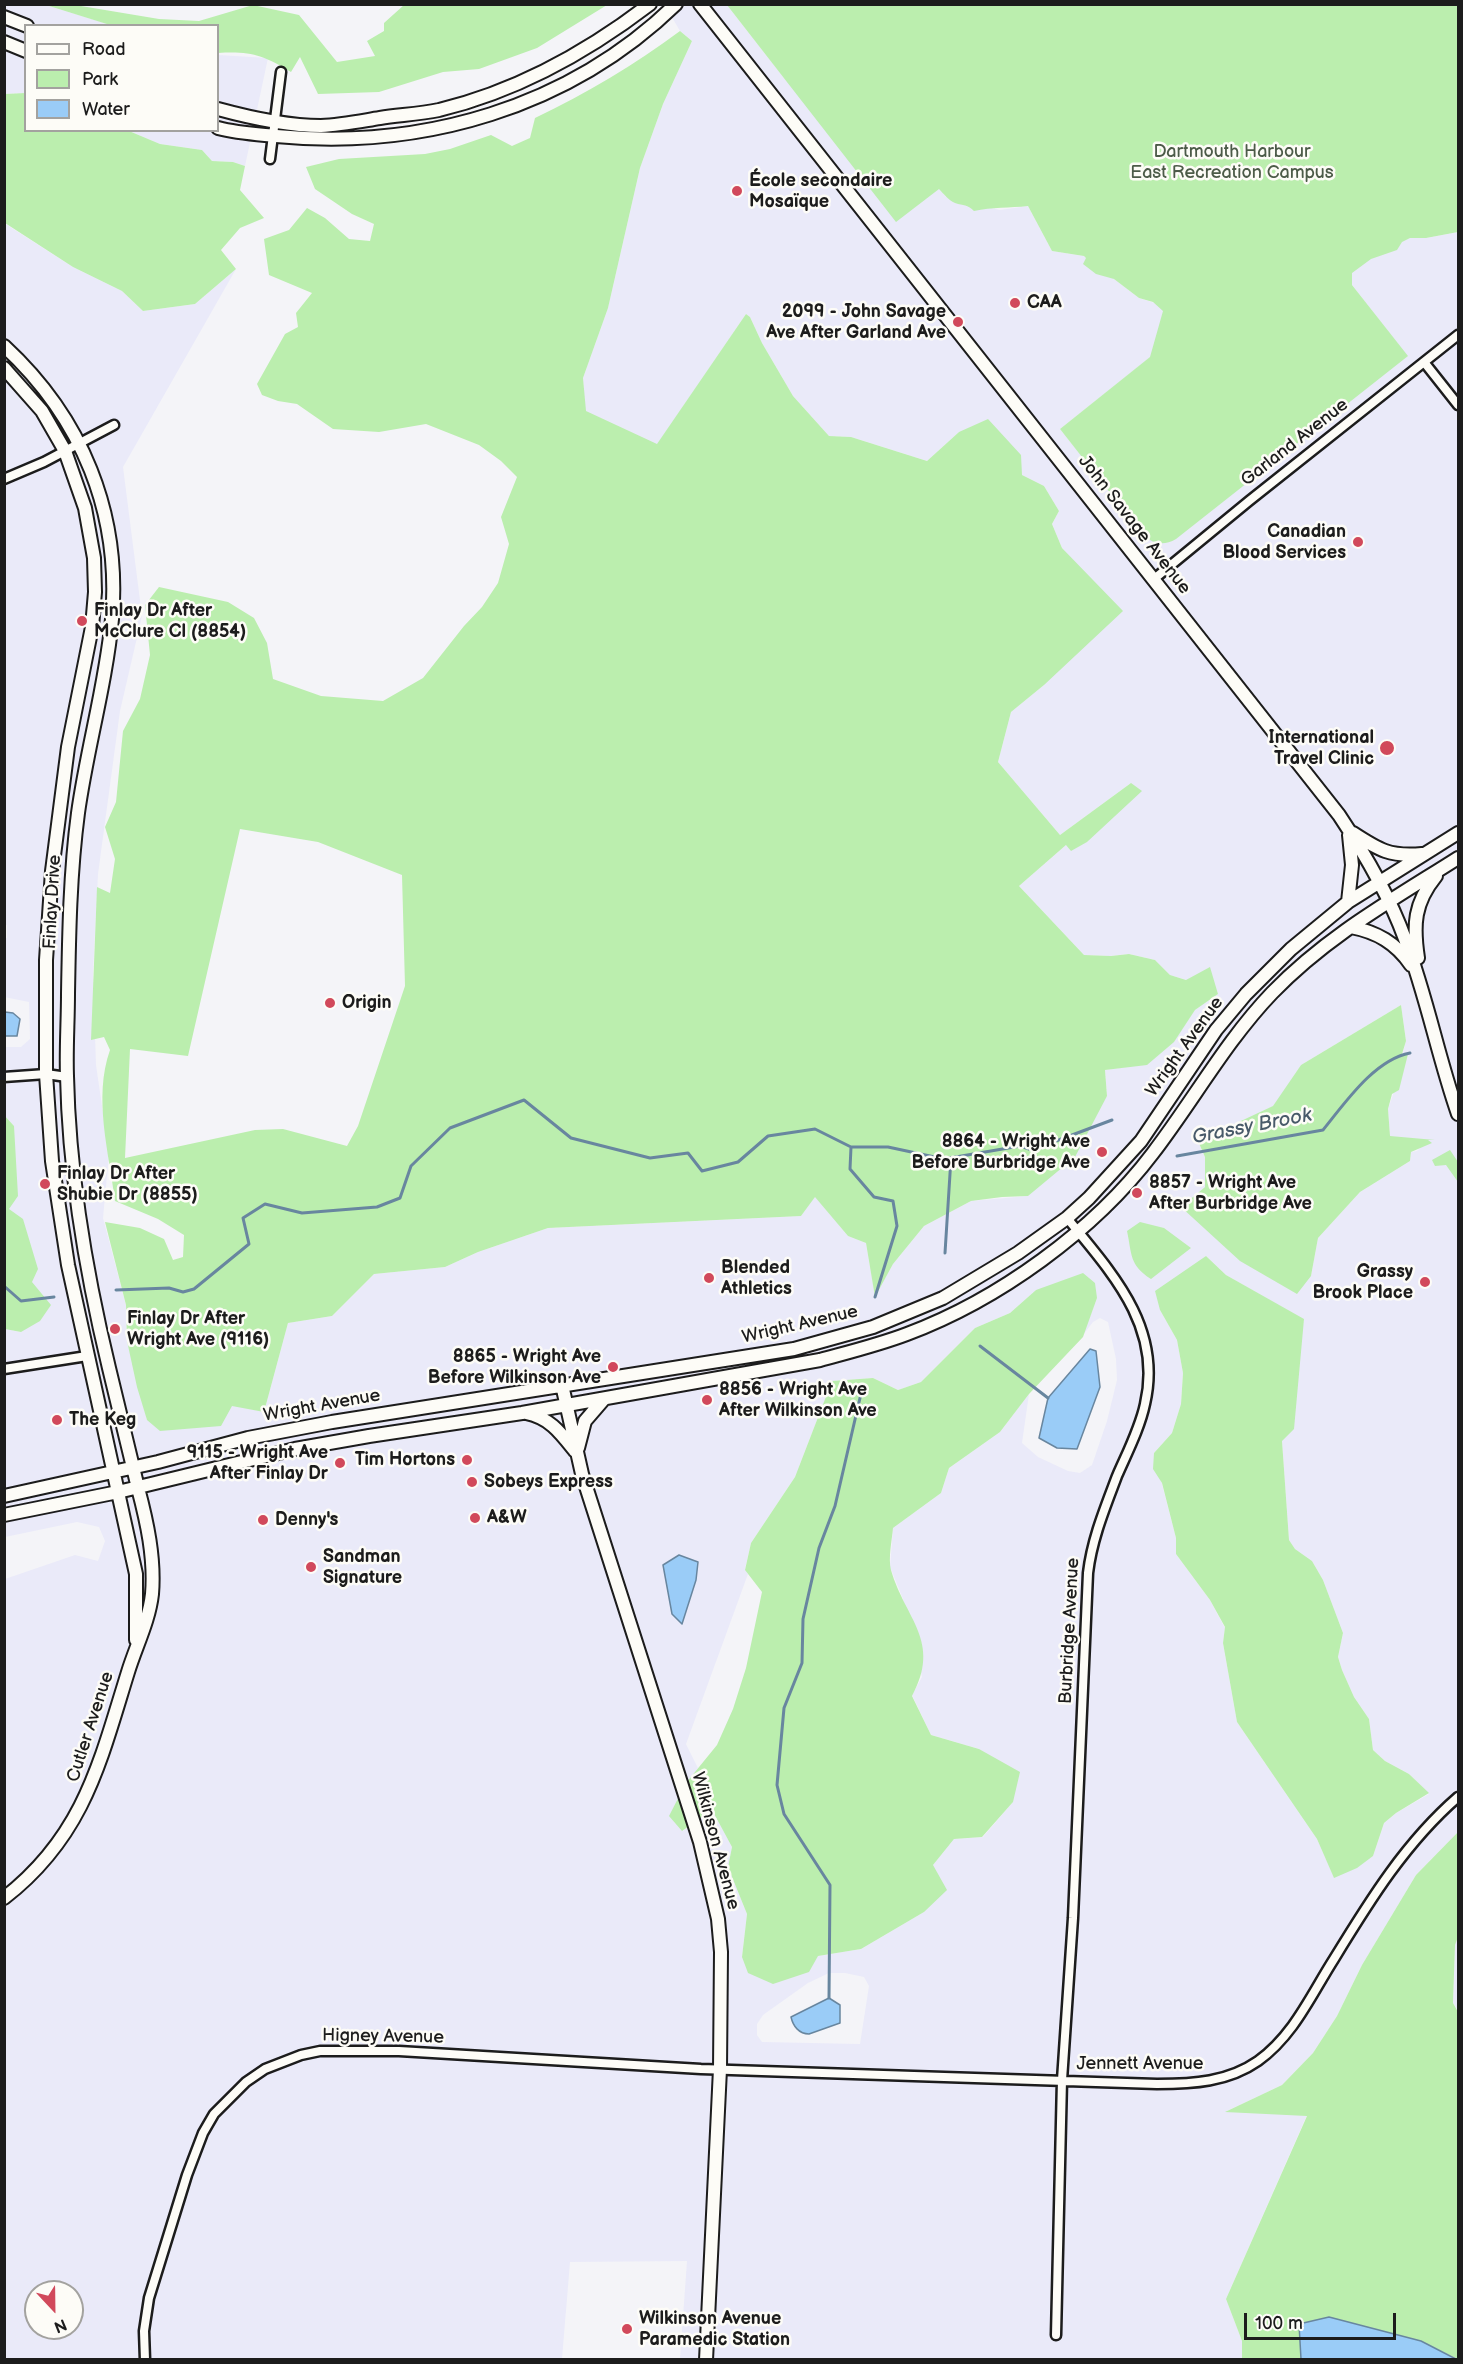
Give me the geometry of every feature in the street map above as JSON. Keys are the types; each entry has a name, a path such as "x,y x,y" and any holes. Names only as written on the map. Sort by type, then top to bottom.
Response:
{"main road":[{"path":"219,109 276,122 322,126 440,109 479,98 554,68 597,43 650,4"},
{"path":"219,128 247,135 323,139 393,136 487,116 549,92 601,63 640,36 676,4"},
{"name":"John Savage Avenue","path":"700,4 1320,789 1349,830 1380,883 1405,938 1458,1114"},
{"path":"4,17 24,25"},
{"path":"4,42 24,50"},
{"name":"Finlay Drive","path":"4,346 48,392 80,443 104,510 110,544 113,596 108,649 86,760 74,849 68,960 67,1077 77,1189 89,1277 138,1487"},
{"name":"Finlay Drive","path":"4,368 42,411 65,451 81,493 94,558 95,592 90,635 71,730 56,836 46,960 46,1074 50,1144 60,1212 87,1356 118,1492"},
{"path":"1349,830 1379,849 1402,856 1427,853"},
{"path":"1348,902 1352,865 1349,830"},
{"name":"Wright Avenue","path":"4,1496 134,1468 248,1438 794,1349 873,1327 952,1293 1018,1253 1067,1218 1106,1181 1141,1142 1216,1030 1246,994 1291,949 1348,902 1458,833"},
{"name":"Wright Avenue","path":"4,1515 118,1492 295,1449 522,1413 820,1360 908,1334 949,1316 992,1293 1079,1232 1151,1156 1223,1055 1270,996 1320,948 1458,858"},
{"path":"1422,989 1414,932 1415,916 1429,884 1442,868"},
{"path":"1351,927 1374,933 1391,943 1410,964 1422,989"},
{"name":"Wilkinson Avenue","path":"562,1385 578,1455 711,1882 721,1952 720,2069 706,2360"},
{"path":"578,1455 579,1440 585,1420 606,1398"},
{"path":"522,1413 554,1424 578,1455"},
{"name":"Cutler Avenue","path":"4,1898 34,1872 55,1847 83,1803 97,1773 136,1646 148,1616 152,1594 153,1566 138,1487"},
{"name":"Cutler Avenue","path":"118,1492 136,1574 136,1646"}],"street":[{"path":"270,159 281,72"},
{"name":"Garland Avenue","path":"1154,579 1458,335"},
{"path":"1424,362 1458,405"},
{"path":"4,479 114,425"},
{"path":"4,1077 46,1074 67,1077"},
{"name":"Burbridge Avenue","path":"1056,2336 1062,2080 1073,1918 1089,1562 1101,1518 1145,1406 1150,1382 1149,1358 1134,1310 1120,1285 1067,1218"},
{"path":"4,1369 87,1356"},
{"name":"Jennett Avenue","path":"720,2069 1193,2084 1235,2073 1258,2061 1289,2032 1398,1861 1427,1826 1458,1797"},
{"name":"Higney Avenue","path":"145,2360 144,2331 149,2298 187,2175 203,2133 214,2114 231,2095 265,2069 301,2055 320,2051 399,2051 720,2069"}],"shaded area":[{"path":"4,5 46,5 108,24 24,24 24,93 5,94"},
{"path":"669,5 727,5 784,78 939,188 946,197 1000,210 1028,206 1052,251 1084,256 1139,298 1174,309 1190,326 1060,429 1150,540 1407,356 1352,285 1351,266 1403,240 1458,232 1458,1832 1416,1875 1362,1965 1337,2016 1313,2053 1282,2085 1227,2111 1307,2115 1226,2299 1242,2341 1242,2359 680,2359 687,2261 570,2262 562,2359 5,2359 5,1579 75,1555 98,1561 105,1541 99,1527 77,1522 5,1537 5,1329 21,1332 32,1282 9,1209 14,1126 4,1115 5,1047 21,1047 30,1039 29,1002 4,997 4,939 7,938 7,925 4,925 4,223 73,267 122,291 143,311 195,304 236,269 123,467 142,616 120,711 98,874 93,973 96,1065 109,1154 103,1218 126,1305 127,1341 147,1420 232,1405 264,1412 288,1323 332,1316 374,1274 445,1267 478,1252 548,1228 801,1216 815,1196 848,1236 866,1243 875,1296 893,1264 924,1226 971,1201 1028,1196 1107,1096 1105,1070 1147,1064 1174,1041 1195,1010 1218,994 1214,983 1186,980 1170,975 1155,960 1129,954 1084,955 1019,886 1066,845 1087,842 1131,783 1060,835 998,762 1011,712 1044,685 1078,567 1062,548 1052,524 1059,511 1044,486 1022,475 959,432 927,461 851,437 829,436 793,396 762,343 750,317 746,314 657,445 585,411 583,378 608,308 640,168 663,104 692,41 680,31 666,7","holes":["1401,1005 1406,1041 1402,1055 1407,1054 1388,1109 1390,1137 1427,1140 1417,1151 1411,1152 1410,1161 1360,1192 1318,1238 1311,1276 1182,1207 1205,1187 1205,1157 1198,1141 1274,1106 1301,1065","1206,1256 1226,1275 1304,1320 1282,1441 1289,1540 1295,1549 1312,1561 1323,1580 1343,1633 1338,1657 1354,1697 1369,1719 1373,1750 1385,1761 1409,1774 1429,1794 1396,1813 1384,1823 1373,1856 1334,1877 1317,1839 1237,1722 1223,1643 1225,1628 1210,1600 1176,1554 1176,1538 1154,1453 1172,1433 1181,1404 1183,1373 1177,1340 1160,1310","1036,1290 1097,1298 1083,1335 1093,1322 1100,1318 1108,1322 1116,1359 1117,1380 1107,1421 1092,1465 1080,1473 1068,1471 1038,1457 1022,1443 1029,1394 1000,1432 949,1468 941,1493 893,1528 890,1567 903,1599 922,1677 912,1695 931,1735 979,1749 1013,1802 983,1837 954,1839 933,1865 924,1912 861,1949 817,1956 742,1957 747,1914 728,1867 732,1847 712,1810 683,1831 686,1783 698,1768 686,1744 748,1574 745,1569 751,1543 795,1477 832,1381 873,1378 898,1390 921,1382 975,1328 1010,1313","829,1973 845,1973 864,1977 869,1986 860,2044 762,2042 757,2035 757,2024 763,2015 808,1983"]},
{"path":"219,55 268,58 245,166 233,162 212,161 202,150 160,144 131,132 219,132"},
{"path":"1458,1937 1458,2011 1453,2003 1455,1945"}],"green space":[{"path":"46,5 75,5 159,19 199,21 253,5 299,15 337,62 375,56 367,41 384,31 384,23 404,5 607,5 537,48 479,69 443,72 379,92 318,94 300,57 291,72 256,55 219,53 219,24 107,24"},
{"name":"Dartmouth Harbour East Recreation Campus","path":"727,5 1458,5 1458,232 1426,238 1410,238 1402,242 1397,250 1371,259 1352,273 1352,285 1408,356 1176,539 1163,543 1152,541 1144,536 1060,429 1150,357 1163,311 1153,302 1139,298 1114,279 1096,274 1083,264 1086,258 1084,256 1052,251 1028,206 974,211 967,206 953,202 939,189 896,222"},
{"path":"680,31 692,41 663,104 640,168 608,308 583,378 586,411 657,444 746,314 750,317 762,343 793,396 829,436 851,437 927,461 959,432 988,419 1021,455 1022,475 1044,486 1059,511 1052,524 1062,548 1123,611 1044,685 1011,712 998,762 1060,835 1131,783 1142,791 1087,842 1071,851 1066,845 1019,886 1084,955 1129,954 1155,960 1170,975 1186,980 1210,967 1218,994 1195,1010 1174,1042 1147,1065 1105,1070 1107,1096 1075,1157 1028,1196 971,1201 924,1226 893,1264 875,1297 866,1243 848,1236 815,1197 801,1216 548,1228 478,1252 445,1267 374,1274 332,1316 288,1323 264,1412 232,1406 221,1426 160,1431 147,1420 137,1387 127,1341 126,1305 105,1222 140,1228 164,1239 173,1260 183,1257 184,1235 158,1219 115,1201 103,1106 105,1068 110,1050 104,1037 91,1040 97,887 110,893 115,859 105,827 116,802 123,731 140,699 150,655 145,605 159,587 228,602 254,618 267,643 273,679 321,696 383,701 423,678 482,607 498,583 509,544 501,517 517,477 501,461 479,445 426,424 379,432 333,429 297,404 278,401 262,395 257,384 285,334 298,327 296,313 312,293 269,275 264,239 289,230 307,208 325,218 349,239 370,241 374,224 352,214 315,189 306,167 339,159 425,154 450,149 491,135 512,146 530,138 535,118 610,78","holes":["240,829 318,842 402,875 405,986 358,1126 347,1146 283,1129 255,1130 125,1158 130,1049 188,1056"]},
{"path":"24,93 24,132 131,132 160,144 202,150 212,161 233,162 245,166 240,190 264,218 240,228 221,250 236,269 195,304 143,311 122,291 73,267 5,223 5,94"},
{"path":"1401,1005 1406,1041 1402,1054 1408,1054 1399,1090 1392,1094 1388,1109 1390,1136 1435,1140 1428,1140 1432,1143 1411,1152 1410,1161 1360,1192 1318,1238 1311,1276 1297,1294 1240,1261 1181,1207 1205,1187 1205,1157 1198,1141 1273,1106 1301,1065"},
{"path":"4,1115 14,1126 18,1196 9,1209 23,1219 38,1269 32,1282 51,1305 40,1321 21,1332 5,1329"},
{"path":"1450,1150 1458,1162 1458,1182 1446,1165 1435,1166 1432,1160"},
{"path":"1140,1222 1164,1228 1191,1248 1151,1279 1135,1264 1131,1253 1127,1231"},
{"path":"1206,1256 1226,1275 1304,1319 1294,1429 1282,1441 1289,1540 1295,1549 1312,1561 1323,1580 1343,1633 1338,1657 1354,1697 1369,1719 1373,1750 1385,1761 1409,1774 1429,1793 1384,1823 1373,1856 1357,1868 1334,1878 1317,1839 1237,1722 1223,1643 1225,1627 1210,1600 1176,1554 1176,1538 1162,1483 1153,1469 1154,1453 1172,1433 1181,1404 1183,1373 1177,1340 1160,1310 1155,1291"},
{"path":"1083,1273 1095,1283 1097,1298 1083,1337 1029,1394 1000,1432 949,1468 941,1493 893,1528 891,1570 922,1645 923,1660 920,1677 912,1696 931,1735 979,1749 1020,1772 1013,1802 982,1837 954,1839 933,1865 947,1890 924,1912 861,1949 818,1956 809,1972 773,1984 748,1973 742,1957 747,1914 728,1867 732,1847 712,1810 682,1831 669,1816 686,1783 717,1745 733,1709 746,1668 762,1592 745,1570 751,1543 795,1477 832,1381 873,1378 898,1390 921,1382 975,1328 1010,1313 1036,1290"},
{"path":"1458,1832 1458,1937 1455,1945 1453,2003 1458,2012 1458,2359 1421,2341 1305,2323 1299,2324 1301,2359 1242,2359 1242,2341 1226,2299 1307,2116 1225,2112 1282,2085 1313,2053 1337,2016 1362,1965 1416,1875"}],"water":[{"path":"5,1012 13,1013 20,1019 17,1036 5,1036"},
{"path":"1090,1349 1096,1351 1100,1387 1077,1449 1057,1448 1039,1438 1048,1398"},
{"path":"679,1555 698,1562 696,1580 682,1624 672,1614 663,1565"},
{"path":"829,1998 840,2005 840,2023 809,2034 797,2029 791,2017"},
{"path":"1329,2317 1421,2341 1456,2359 1301,2359 1299,2324"}],"waterway":[{"name":"Grassy Brook","path":"1177,1156 1323,1130 1372,1073 1397,1057 1410,1053"},
{"name":"Grassy Brook","path":"116,1290 169,1288 183,1292 194,1289 249,1244 243,1218 265,1204 302,1213 377,1207 400,1198 411,1166 450,1128 524,1100 571,1138 650,1158 688,1153 702,1171 738,1162 768,1136 815,1129 851,1147 888,1147 944,1159 1020,1146 1032,1150 1112,1120"},
{"path":"851,1147 850,1169 874,1197 893,1201 897,1226 875,1297"},
{"path":"945,1253 951,1158"},
{"name":"Grassy Brook","path":"4,1286 21,1301 54,1297"},
{"path":"980,1346 1048,1398"},
{"path":"829,1998 830,1885 784,1814 777,1785 784,1708 802,1663 803,1619 819,1548 835,1506 863,1385"}],"place":[{"name":"École secondaire Mosaïque","path":"737,191"},
{"name":"CAA","path":"1015,303"},
{"name":"2099 - John Savage Ave After Garland Ave","path":"958,322"},
{"name":"Canadian Blood Services","path":"1358,542"},
{"name":"Finlay Dr After McClure Cl (8854)","path":"82,621"},
{"name":"International Travel Clinic","path":"1387,748"},
{"name":"Origin","path":"330,1003"},
{"name":"8864 - Wright Ave Before Burbridge Ave","path":"1102,1152"},
{"name":"Finlay Dr After Shubie Dr (8855)","path":"45,1184"},
{"name":"8857 - Wright Ave After Burbridge Ave","path":"1137,1193"},
{"name":"Blended Athletics","path":"709,1278"},
{"name":"Grassy Brook Place","path":"1425,1282"},
{"name":"Finlay Dr After Wright Ave (9116)","path":"115,1329"},
{"name":"8865 - Wright Ave Before Wilkinson Ave","path":"613,1367"},
{"name":"8856 - Wright Ave After Wilkinson Ave","path":"707,1400"},
{"name":"The Keg","path":"57,1420"},
{"name":"Tim Hortons","path":"467,1460"},
{"name":"9115 - Wright Ave After Finlay Dr","path":"340,1463"},
{"name":"Sobeys Express","path":"472,1482"},
{"name":"A&W","path":"475,1518"},
{"name":"Denny's","path":"263,1520"},
{"name":"Sandman Signature","path":"311,1567"},
{"name":"Wilkinson Avenue Paramedic Station","path":"627,2329"}]}
